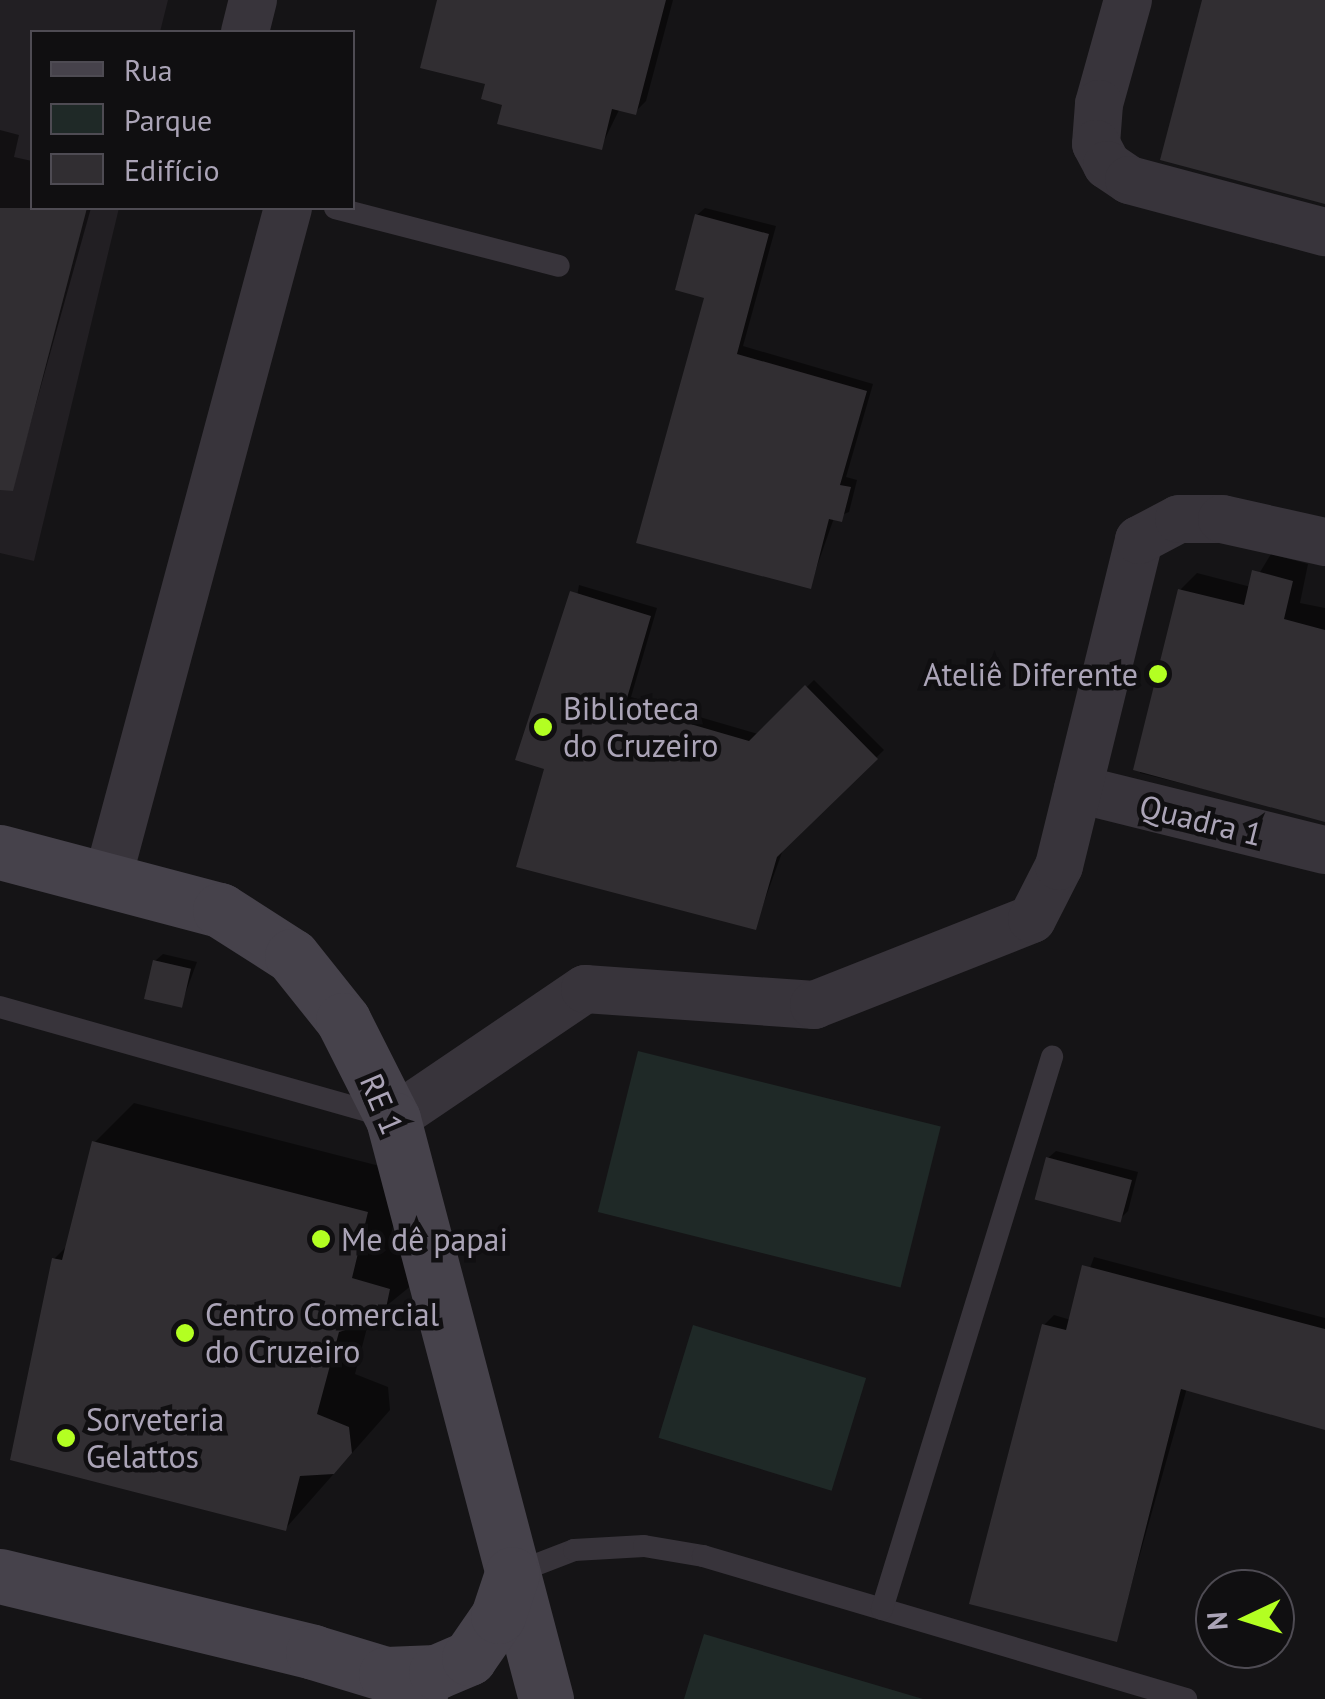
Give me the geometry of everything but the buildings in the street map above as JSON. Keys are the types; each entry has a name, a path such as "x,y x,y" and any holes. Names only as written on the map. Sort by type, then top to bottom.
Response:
{"street":[{"path":"245,30 252,0"},
{"path":"1128,0 1098,104 1096,144 1107,165 1128,180 1325,232"},
{"path":"106,881 287,210"},
{"path":"393,1119 584,989 814,1005 853,997 1032,919 1048,902 1138,540 1179,519 1222,519 1325,542"},
{"name":"Quadra 1","path":"1078,789 1325,850"},
{"name":"RE 1","path":"0,852 220,910 292,956 343,1020 393,1119 546,1699"},
{"path":"0,1576 403,1687 469,1658 498,1616 512,1574"}],"lane":[{"path":"344,210 559,266"},
{"path":"0,1007 393,1119"},
{"path":"882,1609 1052,1057"},
{"path":"512,1574 574,1550 644,1546 882,1609 1186,1699"}],"shaded area":[{"path":"0,0 168,0 160,30 30,30 30,210 119,210 34,561 0,553"}],"green space":[{"path":"638,1051 941,1126 901,1288 598,1212"},
{"path":"693,1325 866,1378 832,1491 659,1438"},
{"path":"704,1634 923,1699 684,1699"}],"place":[{"name":"Ateliê Diferente","path":"1158,674"},
{"name":"Biblioteca do Cruzeiro","path":"543,727"},
{"name":"Me dê papai","path":"321,1239"},
{"name":"Centro Comercial do Cruzeiro","path":"185,1333"},
{"name":"Sorveteria Gelattos","path":"66,1438"}]}
